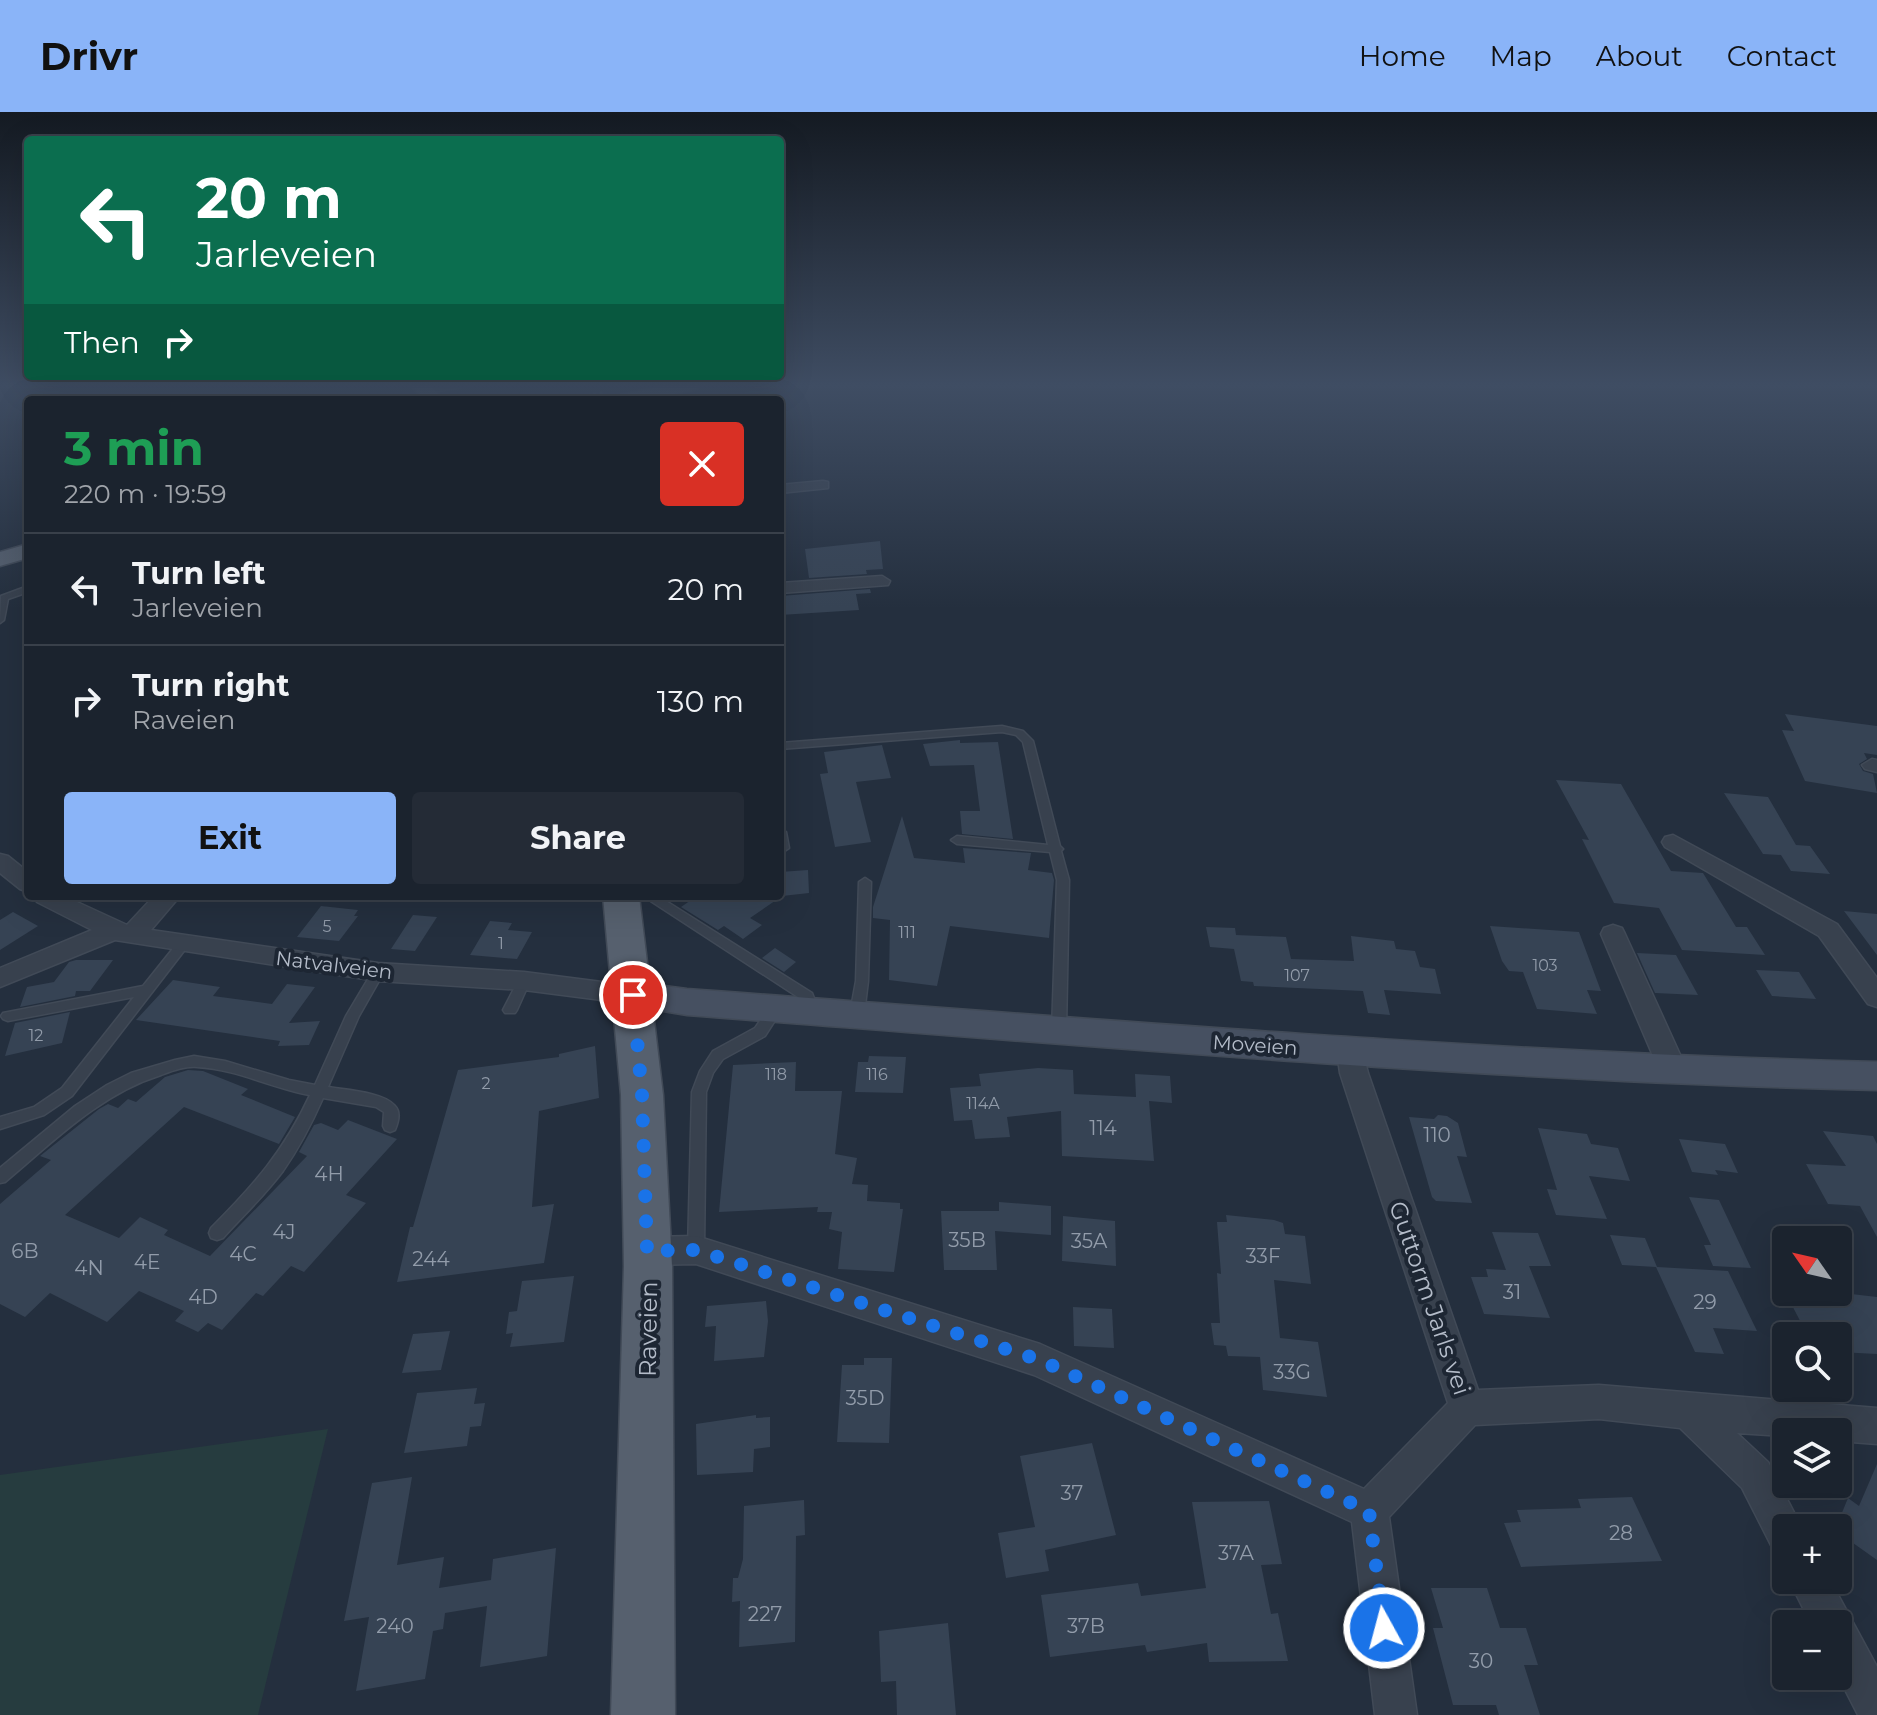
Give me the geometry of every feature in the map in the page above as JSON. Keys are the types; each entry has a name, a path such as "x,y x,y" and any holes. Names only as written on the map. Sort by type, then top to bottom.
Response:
{"main road":[{"path":"0,561 24,555"},
{"name":"Raveien","path":"621,900 642,1095 647,1251 643,1715"}],"street":[{"path":"784,489 823,485"},
{"path":"784,588 882,581"},
{"path":"1673,842 1828,930 1877,997"},
{"path":"0,861 24,881"},
{"name":"Natvalveien","path":"53,900 123,933 183,944 378,972 524,981 633,995"},
{"path":"0,978 123,933 163,900"},
{"path":"1613,934 1673,1070"},
{"name":"Moveien","path":"633,995 1351,1052 1673,1070 1877,1076"},
{"name":"Guttorm Jarls vei","path":"1351,1052 1354,1073 1467,1408 1599,1402 1877,1426"},
{"path":"647,1251 696,1250 1040,1360 1369,1511"},
{"path":"1369,1511 1467,1408"},
{"path":"1688,1411 1755,1475 1775,1514"},
{"path":"1369,1511 1396,1715"},
{"path":"1852,1662 1877,1709"}],"lane":[{"path":"0,620 4,598 24,590"},
{"path":"784,746 1002,729 1019,733 1028,741 1063,880 1059,1031"},
{"path":"957,840 1057,849"},
{"path":"857,1014 862,981 865,882"},
{"path":"655,900 807,996 812,1011"},
{"path":"0,1123 39,1111 67,1092 183,944"},
{"path":"217,1233 270,1178 288,1152 351,1014 378,972"},
{"path":"510,1010 524,981"},
{"path":"8,1016 145,990"},
{"path":"696,1250 699,1092 707,1071 718,1055 760,1032 776,1008"},
{"path":"0,1177 80,1110 112,1089 136,1077 194,1061 225,1066 289,1086 380,1102 391,1110 390,1126"}],"green space":[{"path":"328,1429 258,1715 0,1715 0,1475"}],"building":[{"path":"880,541 883,569 866,570 867,574 809,578 805,549"},
{"path":"870,589 871,593 856,594 859,610 784,615 784,596"},
{"path":"1785,714 1877,726 1877,755 1864,753 1867,759 1859,764 1863,771 1873,774 1877,793 1805,781 1782,730 1794,731"},
{"path":"960,740 960,743 998,742 1013,839 962,834 960,811 980,811 974,765 930,766 923,744"},
{"path":"882,745 891,778 856,782 871,842 835,847 820,774 828,773 824,752"},
{"path":"1556,780 1621,784 1671,871 1703,873 1736,927 1747,927 1765,955 1682,950 1659,908 1614,903 1582,839 1589,840"},
{"path":"1724,793 1768,797 1796,845 1810,846 1830,874 1791,871 1781,855 1763,854"},
{"path":"902,816 914,858 965,863 963,848 1031,853 1028,870 1052,873 1054,880 1049,938 950,926 937,986 889,980 890,920 873,918 873,907"},
{"path":"808,870 809,893 784,896 784,872"},
{"path":"691,900 776,900 750,918 762,925 743,939 724,926 718,930 681,907"},
{"path":"321,906 358,910 354,916 358,916 339,941 297,937"},
{"path":"1844,911 1877,914 1877,955"},
{"path":"13,912 38,926 0,950 0,920"},
{"path":"413,915 437,917 415,951 391,949"},
{"path":"490,921 512,923 508,930 532,932 517,959 470,955"},
{"path":"1490,926 1579,932 1601,991 1587,990 1597,1014 1537,1009 1523,972 1509,971 1502,961"},
{"path":"1206,927 1235,928 1236,935 1286,937 1291,959 1354,961 1351,936 1394,941 1396,949 1415,951 1420,967 1435,969 1441,994 1384,990 1390,1015 1368,1013 1363,991 1254,986 1253,982 1241,981 1234,949 1210,947"},
{"path":"775,948 796,962 784,972 762,958"},
{"path":"1637,953 1676,955 1698,995 1655,993"},
{"path":"113,960 90,991 76,991 75,996 20,1007 27,987 54,982 69,962"},
{"path":"1756,970 1799,972 1816,999 1772,996"},
{"path":"173,980 220,987 213,996 272,1004 287,984 315,987 289,1023 320,1021 309,1045 278,1046 280,1041 136,1020"},
{"path":"70,1012 62,1043 5,1056 15,1023"},
{"path":"595,1046 599,1098 539,1111 532,1207 554,1204 544,1263 397,1282 410,1227 413,1227 458,1070 559,1057 559,1054"},
{"path":"869,1056 906,1057 903,1093 855,1092 858,1062 868,1062"},
{"path":"796,1062 795,1091 842,1091 835,1154 857,1158 852,1184 868,1185 867,1201 900,1203 900,1209 903,1209 894,1272 838,1269 842,1232 829,1229 832,1212 817,1212 818,1207 719,1212 733,1065"},
{"path":"1038,1068 1073,1070 1074,1094 1136,1097 1135,1074 1170,1076 1172,1103 1149,1101 1154,1161 1062,1156 1061,1111 1007,1117 1010,1137 975,1139 972,1120 954,1121 950,1088 981,1086 979,1074"},
{"path":"188,1070 203,1071 248,1089 241,1095 295,1117 279,1144 184,1107 65,1215 119,1238 140,1217 168,1230 164,1235 210,1256 307,1156 299,1152 314,1125 321,1123 338,1130 348,1120 397,1139 346,1195 366,1203 304,1272 291,1266 263,1296 256,1293 222,1330 208,1323 198,1332 175,1321 184,1311 139,1291 107,1322 50,1293 25,1317 0,1304 0,1204 51,1160 40,1156 99,1109 108,1104 118,1108 128,1099 136,1102 165,1077"},
{"path":"1438,1115 1447,1116 1458,1123 1467,1157 1457,1156 1472,1203 1436,1201 1432,1197 1409,1117 1434,1119"},
{"path":"1538,1128 1587,1134 1591,1144 1618,1148 1630,1181 1589,1176 1607,1219 1556,1215 1547,1189 1557,1190"},
{"path":"1823,1131 1873,1136 1877,1144 1877,1237 1860,1206 1828,1204 1806,1164 1846,1166"},
{"path":"1679,1139 1725,1144 1738,1173 1715,1170 1718,1175 1692,1172"},
{"path":"1689,1197 1719,1200 1751,1268 1713,1266 1704,1245 1711,1245"},
{"path":"999,1202 1051,1206 1051,1235 995,1231 997,1270 944,1270 941,1211 999,1211"},
{"path":"1226,1215 1274,1220 1283,1223 1285,1234 1305,1236 1311,1284 1274,1280 1280,1338 1318,1342 1327,1397 1263,1390 1260,1357 1228,1356 1226,1346 1214,1345 1211,1323 1220,1323 1217,1273 1221,1274 1217,1222 1227,1222"},
{"path":"1063,1216 1115,1221 1116,1266 1062,1261"},
{"path":"1492,1232 1538,1233 1551,1266 1529,1266 1550,1318 1484,1314 1471,1277 1488,1277 1486,1269 1506,1270"},
{"path":"1610,1235 1645,1238 1657,1267 1728,1271 1757,1331 1713,1328 1724,1354 1695,1352 1656,1267 1622,1265"},
{"path":"574,1276 564,1342 510,1347 513,1333 506,1334 509,1312 517,1311 522,1281"},
{"path":"1852,1294 1877,1297 1877,1354 1852,1353 1852,1322 1801,1322 1792,1306 1852,1306"},
{"path":"766,1301 768,1321 764,1357 714,1361 716,1326 705,1327 707,1306"},
{"path":"1073,1307 1112,1309 1114,1348 1074,1346"},
{"path":"450,1331 441,1370 402,1373 413,1334"},
{"path":"864,1358 892,1358 889,1443 837,1442 842,1365 864,1365"},
{"path":"477,1388 474,1404 485,1403 481,1426 470,1427 467,1446 404,1453 417,1393"},
{"path":"756,1415 756,1418 770,1417 770,1447 754,1449 753,1472 697,1475 696,1424"},
{"path":"1092,1443 1116,1535 1045,1550 1049,1571 1006,1578 998,1533 1035,1527 1020,1456"},
{"path":"1877,1464 1877,1560 1852,1542 1852,1514 1841,1514 1848,1498 1859,1506"},
{"path":"412,1477 397,1565 444,1557 439,1588 491,1580 493,1559 556,1548 547,1656 480,1667 487,1606 445,1613 443,1629 433,1631 425,1679 356,1691 369,1617 344,1621 372,1483"},
{"path":"1632,1497 1662,1561 1521,1567 1504,1523 1521,1522 1517,1510 1581,1508 1578,1499"},
{"path":"804,1500 805,1535 796,1536 795,1642 739,1647 740,1601 732,1602 733,1578 738,1578 743,1559 744,1506"},
{"path":"1269,1501 1282,1564 1261,1565 1271,1614 1278,1613 1288,1661 1209,1662 1207,1643 1147,1652 1145,1645 1050,1657 1041,1595 1138,1583 1141,1596 1206,1588 1192,1502"},
{"path":"1431,1588 1487,1588 1500,1628 1526,1628 1538,1665 1524,1665 1540,1715 1499,1715 1496,1705 1453,1705 1433,1628 1443,1628"},
{"path":"948,1623 956,1715 897,1715 896,1681 881,1682 879,1631"}],"route":[{"path":"633,995 642,1095 647,1251 696,1250 1040,1360 1369,1511 1384,1628"}]}
